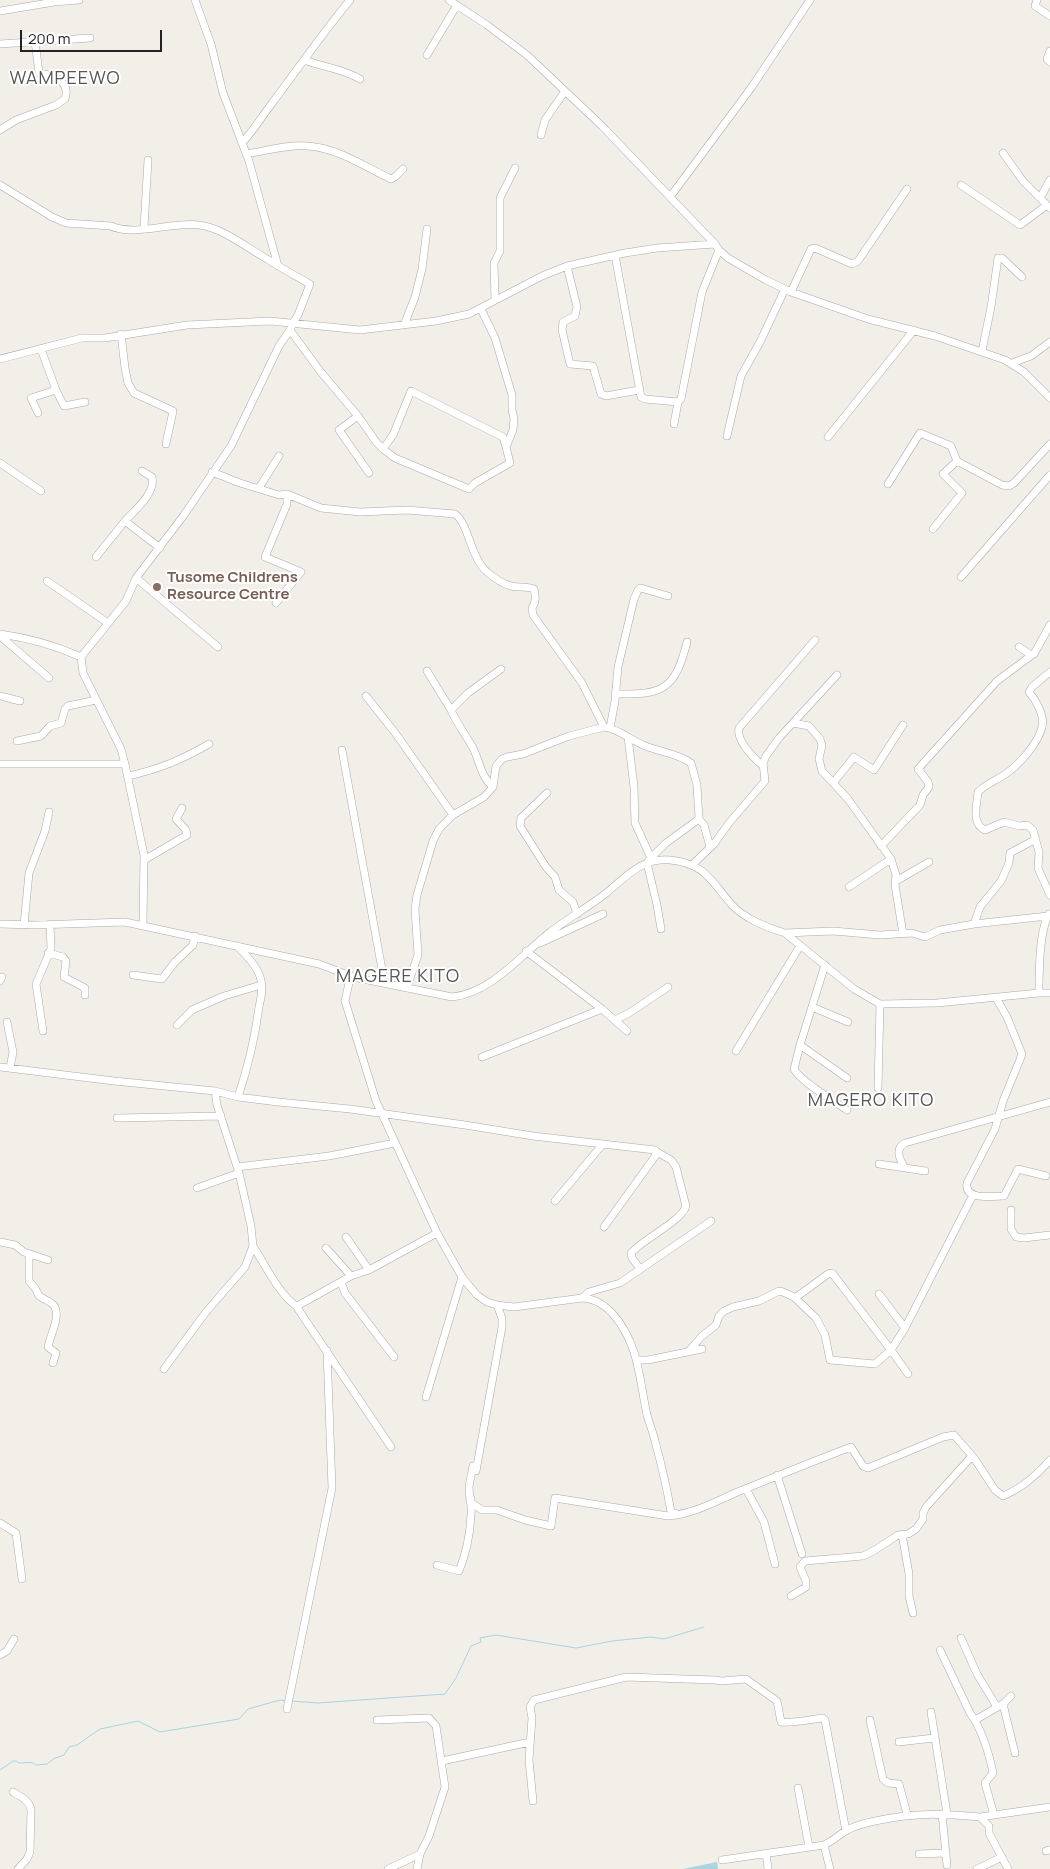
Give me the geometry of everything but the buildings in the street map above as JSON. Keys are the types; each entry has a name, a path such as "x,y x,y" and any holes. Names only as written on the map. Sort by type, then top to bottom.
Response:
{"street":[{"path":"0,11 54,1 79,0"},
{"path":"195,0 211,44 224,93 246,154 278,266"},
{"path":"242,143 257,126 350,0"},
{"path":"450,0 527,55 602,126 717,247 735,262 788,291 868,319 914,330 982,351 1012,363 1036,383 1050,398"},
{"path":"670,196 751,88 810,0"},
{"path":"1037,0 1035,6 1050,16"},
{"path":"427,55 457,5"},
{"path":"0,44 90,38"},
{"path":"0,130 13,121 56,105 66,99 67,95 63,83 52,75 39,73 35,41"},
{"path":"1048,65 1050,51"},
{"path":"304,60 341,70 360,79"},
{"path":"541,135 545,120 565,92"},
{"path":"246,154 307,146 333,152 391,179 403,169"},
{"path":"961,185 1018,224 1022,224 1049,207 1023,181 1003,153"},
{"path":"144,228 148,160"},
{"path":"495,300 494,263 500,251 500,198 515,168"},
{"path":"1040,198 1050,180"},
{"path":"0,185 52,217 66,223 111,226 124,229 193,224 205,226 233,238 310,284 298,315 279,346 231,446 160,548 136,578 126,601 81,657 83,673 121,749 126,764 144,860 144,925"},
{"path":"727,436 741,376 811,249 815,248 852,264 858,261 907,189"},
{"path":"404,325 415,297 422,269 426,229"},
{"path":"0,359 82,338 105,338 121,334 148,333 187,325 270,322 360,330 452,318 481,309 548,273 568,266 657,248 717,247"},
{"path":"674,424 678,402 681,399 702,292 717,247"},
{"path":"615,255 641,397 678,402"},
{"path":"982,351 998,258 1005,260 1022,277"},
{"path":"568,266 578,307 576,316 563,322 562,330 570,364 593,366 601,394 606,396 639,390"},
{"path":"481,309 495,338 512,395 513,424 506,447"},
{"path":"290,330 377,443 383,449 396,458 469,489 510,463 503,437 411,392 393,435 383,449"},
{"path":"828,437 914,330"},
{"path":"121,334 124,368 128,383 134,393 173,410 166,444"},
{"path":"1012,363 1031,356 1050,342"},
{"path":"41,349 64,406 85,402"},
{"path":"38,413 31,398 56,390"},
{"path":"358,416 339,430 369,473"},
{"path":"888,484 920,433 951,446 957,461 1002,485 1009,486 1050,444"},
{"path":"259,488 279,456"},
{"path":"933,529 962,493 943,474 957,461"},
{"path":"0,464 41,491"},
{"path":"96,557 153,485 152,477 142,471"},
{"path":"212,472 279,495 287,494 321,508 360,512 432,511 455,514 458,516 477,560 487,572 506,584 526,586 534,589 536,595 532,608 533,615 582,683 607,728"},
{"path":"961,577 1050,475"},
{"path":"276,603 301,572 265,557 287,504 287,494"},
{"path":"125,521 160,548"},
{"path":"136,578 218,647"},
{"path":"47,581 108,623"},
{"path":"607,728 615,694 618,667 634,599 638,590 640,588 668,596"},
{"path":"882,846 920,805 923,795 929,787 928,782 918,769 997,681 1037,650 1050,625"},
{"path":"0,635 33,639 53,644 81,657"},
{"path":"0,635 49,678"},
{"path":"763,766 742,741 738,734 738,728 815,640"},
{"path":"615,694 656,692 665,687 682,665 688,642"},
{"path":"1019,646 1032,655"},
{"path":"451,710 468,693 501,669"},
{"path":"427,671 474,750 486,782 493,787"},
{"path":"1050,672 1032,687 1030,692 1041,714 1042,727 1020,762 1004,775 988,783 978,794 976,821 982,830 989,830 1004,822 1019,826 1027,825 1033,830 1039,852 1038,868 1050,895"},
{"path":"692,865 714,844 729,823 765,781 763,766 766,756 837,675"},
{"path":"0,696 20,701"},
{"path":"366,696 396,734 453,815"},
{"path":"17,741 41,736 50,726 61,723 68,706 96,700"},
{"path":"801,714 821,742 819,754 822,771 848,799 891,859 894,866 895,889 903,934"},
{"path":"793,723 809,726"},
{"path":"833,783 854,757 874,770 903,725"},
{"path":"407,987 418,955 415,909 420,882 439,829 453,815 484,797 493,787 496,766 507,756 523,754 582,732 607,728 643,745 687,760 692,763 697,785 699,819 704,825 710,847"},
{"path":"628,737 634,787 635,823 649,860 661,929"},
{"path":"128,776 149,772 176,762 209,744"},
{"path":"342,750 369,896 382,982"},
{"path":"0,764 126,764"},
{"path":"547,793 521,818 520,826 546,867 555,877 559,890 573,902 577,914"},
{"path":"144,860 187,835 186,830 176,819 182,808"},
{"path":"24,925 29,873 45,831 49,812"},
{"path":"0,924 24,925 116,921 144,925 318,964 353,977 452,997 468,994 496,978 526,951 606,893 633,869 649,860 666,843 699,819"},
{"path":"974,924 980,907 1001,881 1009,862 1010,853 1036,839"},
{"path":"850,886 891,859"},
{"path":"649,860 671,860 692,865 708,874 732,905 739,911 785,933 854,989 880,1004 937,1003 1050,993"},
{"path":"896,881 929,862"},
{"path":"534,945 545,942 603,914"},
{"path":"785,933 834,931 866,935 912,933 925,937 940,930 1049,914"},
{"path":"1039,993 1039,970 1044,924 1049,914"},
{"path":"43,1031 36,984 51,946 50,924"},
{"path":"133,974 162,979 175,962 193,945 195,936"},
{"path":"237,946 253,964 259,974 261,985 255,1039 248,1068 238,1096"},
{"path":"736,1051 800,946"},
{"path":"526,951 602,1009 628,1032"},
{"path":"48,953 63,956 66,961 64,977 86,988 85,994"},
{"path":"825,965 794,1064 797,1073 847,1110"},
{"path":"353,977 349,983 344,1001 376,1100 437,1233 462,1276 477,1295 487,1302 514,1307 582,1298 598,1301 622,1324 632,1345 636,1360 647,1414 656,1442 670,1514"},
{"path":"177,1025 192,1010 224,996 261,985"},
{"path":"614,1020 629,1013 668,987"},
{"path":"996,998 1008,1017 1022,1054 1003,1100 1000,1116 989,1143 968,1183 968,1191 986,1197 1006,1195 1018,1169 1046,1176"},
{"path":"878,1088 880,1004"},
{"path":"812,1007 848,1022"},
{"path":"482,1057 602,1009"},
{"path":"7,1022 13,1052 10,1068"},
{"path":"800,1045 847,1078"},
{"path":"0,1067 215,1091 238,1096 602,1145 655,1150 671,1160 676,1167 686,1208 677,1218 631,1253 632,1258 640,1269"},
{"path":"164,1369 206,1312 245,1267 252,1246 251,1226 238,1170 215,1091"},
{"path":"904,1167 898,1151 901,1145 905,1143 1050,1102"},
{"path":"117,1118 221,1116"},
{"path":"197,1188 238,1170 329,1156 395,1143"},
{"path":"555,1202 602,1145"},
{"path":"604,1227 628,1196 657,1152"},
{"path":"879,1164 925,1171"},
{"path":"689,1351 700,1337 716,1326 719,1316 724,1311 732,1307 759,1301 779,1292 789,1294 813,1314 825,1336 830,1360 873,1364 879,1362 891,1350 905,1328 973,1194"},
{"path":"1011,1210 1011,1229 1016,1237 1050,1235"},
{"path":"582,1298 590,1292 620,1283 711,1221"},
{"path":"298,1306 351,1276 369,1270 437,1233"},
{"path":"346,1237 369,1270"},
{"path":"0,1242 15,1245 24,1252 48,1260"},
{"path":"252,1246 280,1288 293,1304 298,1306"},
{"path":"326,1248 351,1276"},
{"path":"29,1254 29,1281 40,1298 56,1308 56,1320 48,1347 56,1352 53,1364"},
{"path":"795,1298 832,1272 908,1374"},
{"path":"426,1397 462,1276"},
{"path":"341,1282 345,1293 394,1357"},
{"path":"879,1294 905,1328"},
{"path":"470,1502 502,1327 502,1318 497,1305"},
{"path":"298,1306 299,1311 391,1446"},
{"path":"636,1360 648,1360 702,1348"},
{"path":"287,1708 332,1488 327,1351"},
{"path":"470,1502 482,1510 497,1510 525,1520 551,1526 555,1498 681,1515 851,1447 864,1466 868,1468 944,1437 954,1435 972,1456 994,1490 1003,1496 1015,1491 1050,1460"},
{"path":"791,1596 806,1587 806,1581 800,1567 805,1561 863,1556 898,1535 908,1534 916,1529 923,1519 926,1507 972,1456"},
{"path":"437,1564 459,1571 467,1549 470,1532 472,1513 469,1486 473,1466"},
{"path":"777,1475 802,1554"},
{"path":"746,1489 764,1522 775,1564"},
{"path":"0,1523 17,1534 22,1579"},
{"path":"902,1534 909,1596 913,1613"},
{"path":"962,1638 977,1674 1000,1705 1016,1753"},
{"path":"0,1655 7,1651 14,1639"},
{"path":"940,1650 985,1744 993,1771 985,1783 994,1815"},
{"path":"533,1801 529,1760 532,1718 530,1707 534,1700 626,1677 722,1681 746,1679 777,1702 782,1722 786,1724 823,1718 825,1720 846,1831"},
{"path":"975,1720 1011,1696"},
{"path":"931,1712 944,1814 947,1865"},
{"path":"378,1720 429,1718 436,1726 445,1787 429,1836 420,1854 417,1869"},
{"path":"870,1720 883,1779 888,1783 900,1784 907,1814"},
{"path":"899,1742 934,1738"},
{"path":"442,1761 530,1742"},
{"path":"798,1788 809,1847"},
{"path":"13,1792 26,1800 31,1810 30,1852 27,1859 18,1869"},
{"path":"722,1860 824,1845 846,1831 864,1824 907,1814 944,1814 980,1817 1050,1807"},
{"path":"980,1817 989,1826 990,1833 1008,1869"},
{"path":"824,1845 830,1869"},
{"path":"766,1853 768,1869"},
{"path":"919,1854 946,1853"},
{"path":"388,1869 420,1854"},
{"path":"977,1869 1002,1857"}],"water":[{"path":"717,1862 718,1869 683,1869"}],"waterway":[{"path":"291,1701 318,1703 445,1694 456,1678 471,1646 481,1642 480,1638 496,1635 576,1648 612,1641 651,1637 664,1639 704,1627"},
{"path":"0,1770 13,1761 37,1765 47,1764 55,1758 64,1755 69,1747 77,1745 100,1729 138,1721 160,1732 239,1719 248,1709 280,1700 287,1701"}],"place":[{"name":"Tusome Childrens Resource Centre","path":"157,587"}],"district":[{"name":"WAMPEEWO","path":"65,79"},
{"name":"MAGERE KITO","path":"398,977"},
{"name":"MAGERO KITO","path":"871,1101"}]}
